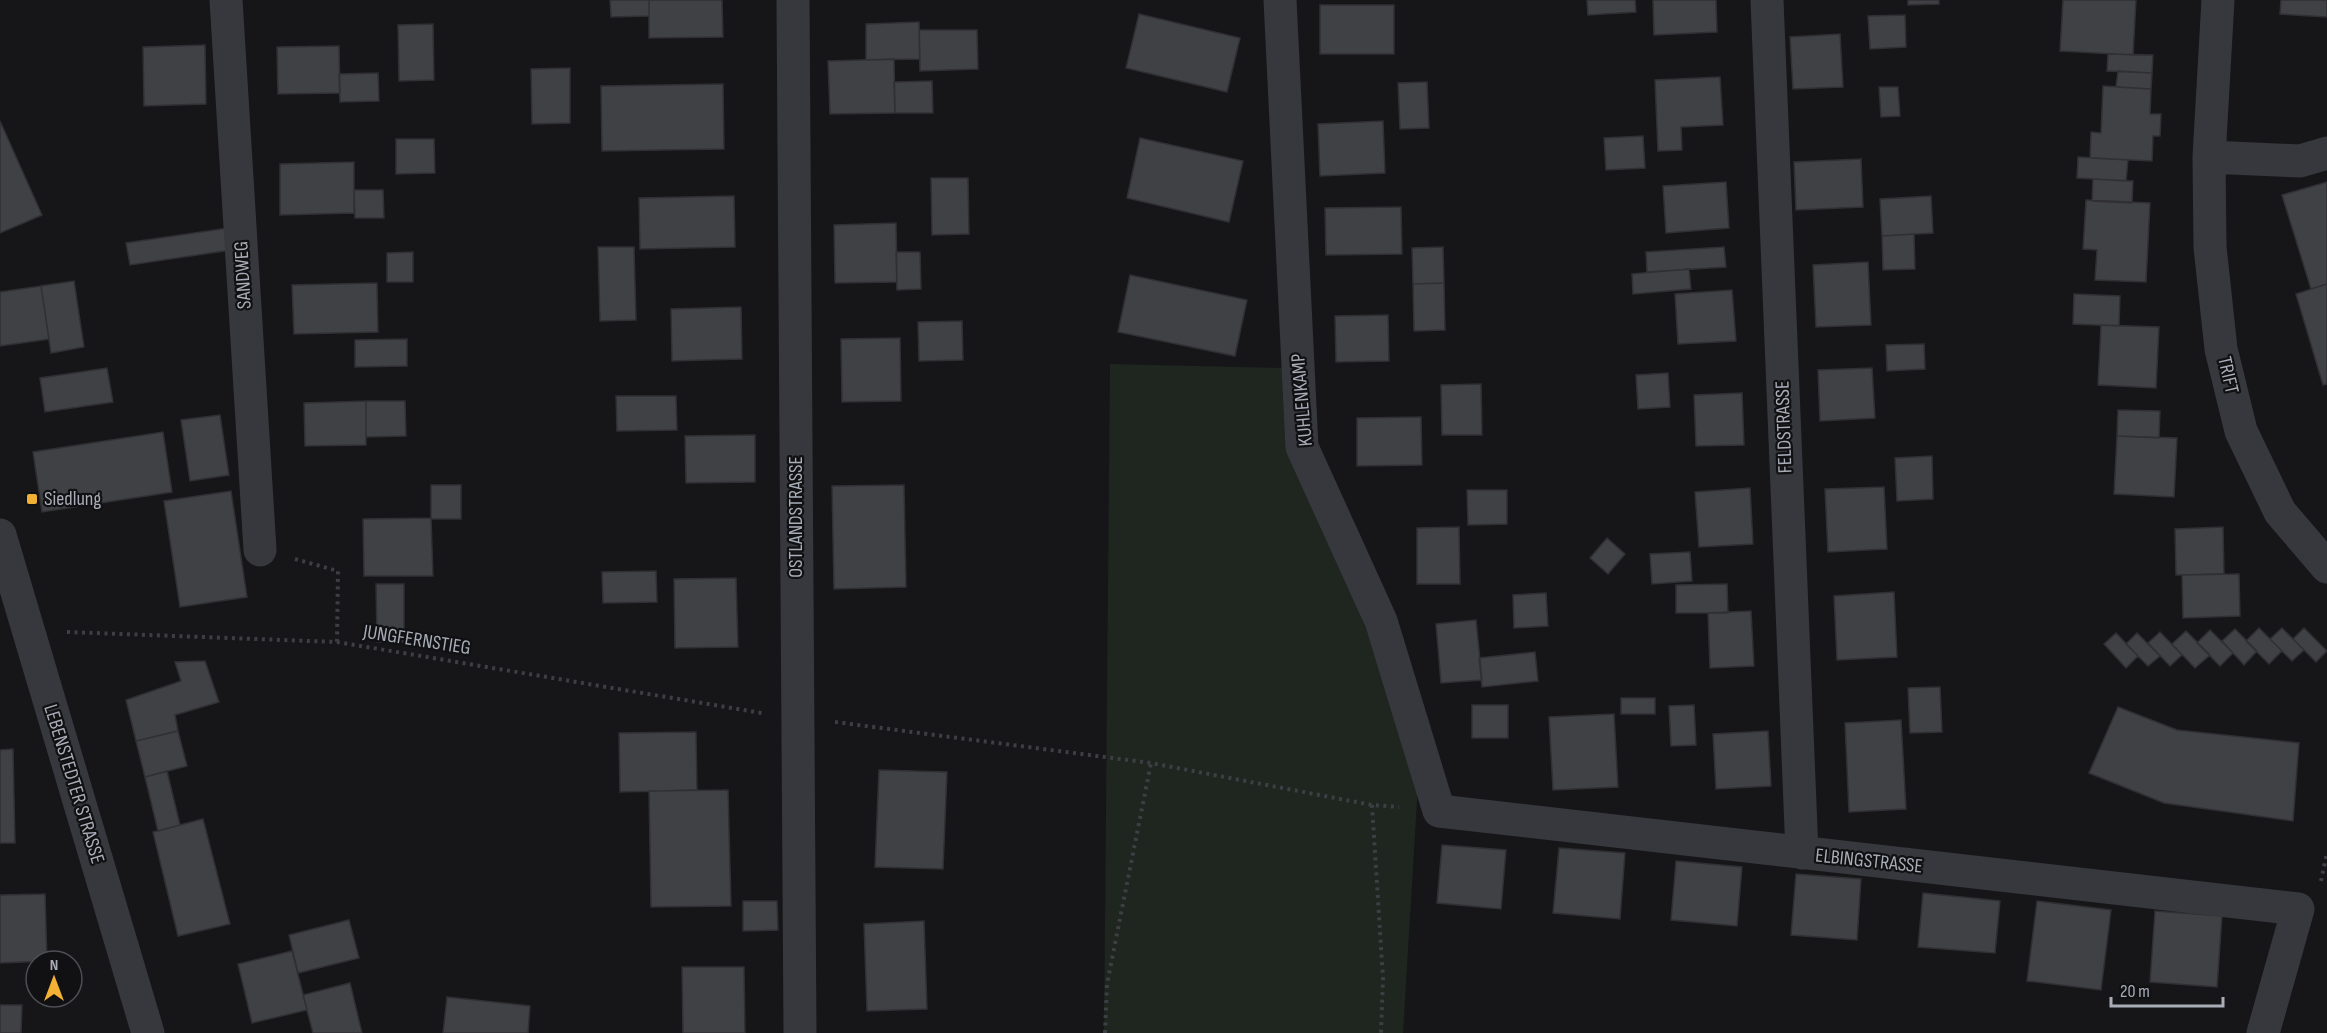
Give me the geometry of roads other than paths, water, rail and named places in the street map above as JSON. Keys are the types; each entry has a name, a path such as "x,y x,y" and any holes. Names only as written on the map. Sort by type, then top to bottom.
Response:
{"street":[{"name":"SANDWEG","path":"226,0 260,550"},
{"name":"OSTLANDSTRASSE","path":"793,0 800,1033"},
{"name":"KUHLENKAMP","path":"1280,0 1302,447 1381,621 1439,811"},
{"name":"FELDSTRASSE","path":"1767,0 1802,853"},
{"name":"TRIFT","path":"2218,0 2209,157 2210,247 2221,349 2241,431 2280,512 2327,567"},
{"path":"2209,157 2300,161 2327,153"},
{"name":"LEBENSTEDTER STRASSE","path":"0,535 148,1033"},
{"name":"ELBINGSTRASSE","path":"1439,811 2298,909 2263,1033"}],"place":[{"name":"Siedlung","path":"32,499"}]}
